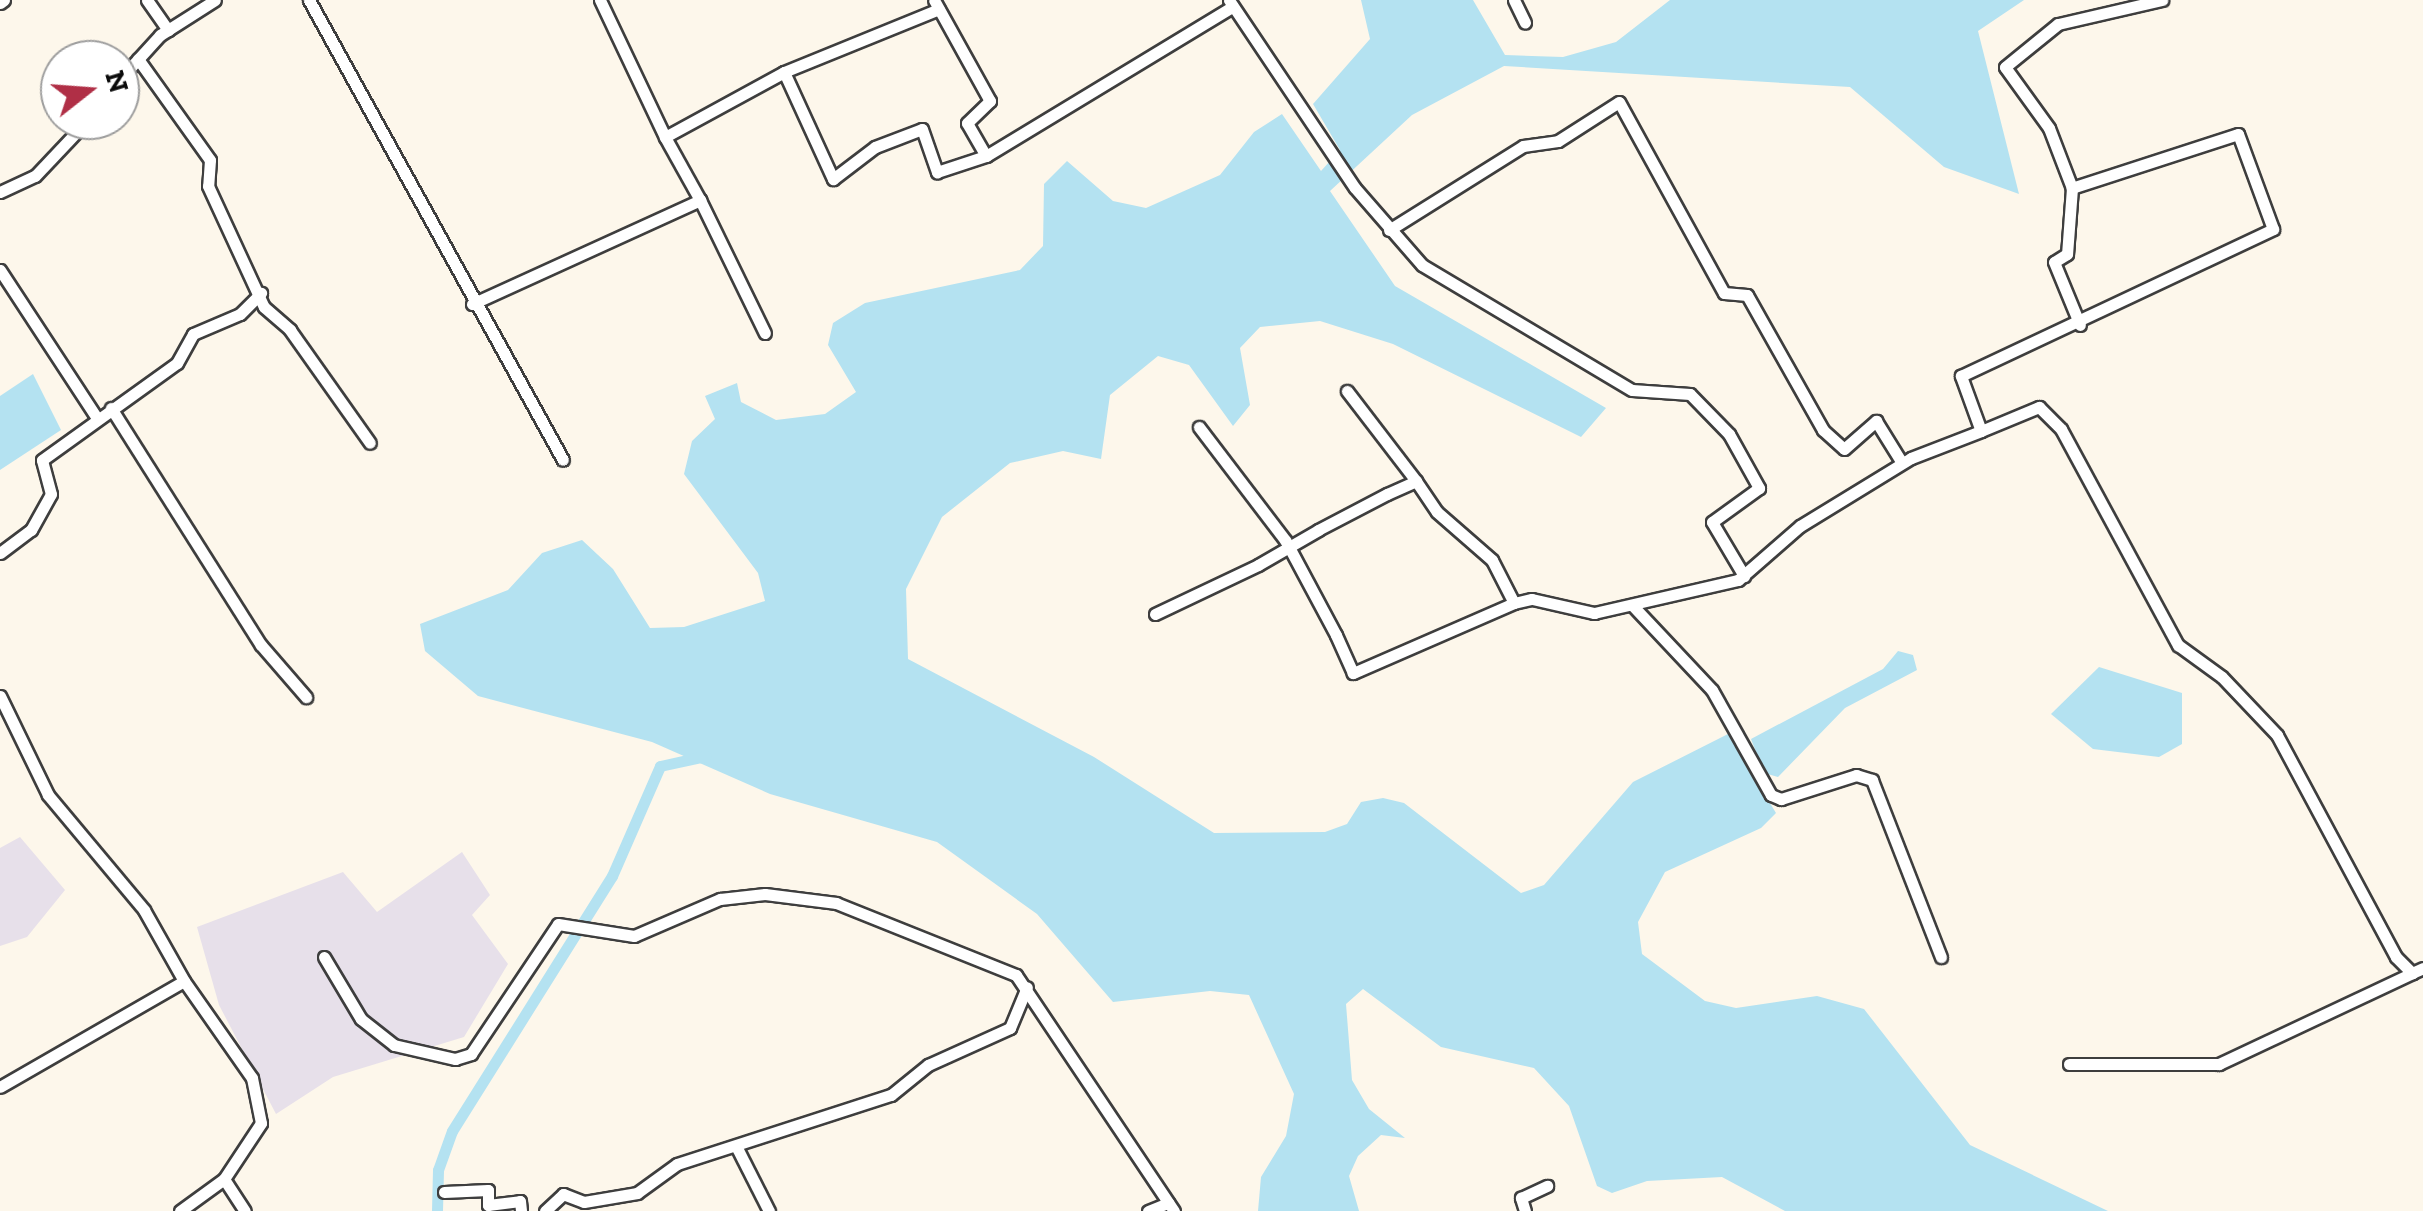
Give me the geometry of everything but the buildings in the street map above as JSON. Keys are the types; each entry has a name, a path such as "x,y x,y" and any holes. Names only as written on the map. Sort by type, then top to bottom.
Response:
{"street":[{"path":"147,0 168,30"},
{"path":"140,58 168,30 215,0"},
{"path":"309,0 472,304 563,460"},
{"path":"600,0 765,333"},
{"path":"1514,0 1526,22"},
{"path":"2080,325 2054,262 2067,254 2072,188 2069,164 2005,67 2058,24 2162,0"},
{"path":"784,72 833,179 875,147 922,129 937,172 986,156 1230,4 1355,188 1422,265 1632,390 1698,400 1759,480 1755,493 1712,522 1744,576"},
{"path":"665,137 784,72 937,5 990,100 967,124 986,156"},
{"path":"140,62 194,128 210,160 208,186 274,322 290,330 370,443"},
{"path":"1389,230 1524,146 1558,141 1619,102 1724,293 1747,295 1824,430 1844,449 1876,421 1902,464"},
{"path":"1981,432 1962,376 2080,325 2273,228 2238,134 2072,188"},
{"path":"0,192 36,176 69,140"},
{"path":"472,304 700,200"},
{"path":"0,270 98,418"},
{"path":"0,553 31,530 52,494 42,460 176,363 193,334 240,314 261,294"},
{"path":"1347,391 1437,512 1492,560 1514,604"},
{"path":"1199,427 1289,547 1353,673 1532,599 1594,613 1744,576 1800,526 1902,464 2038,406 2061,429 2178,646 2222,677 2277,735 2396,956 2418,970"},
{"path":"112,408 261,645 306,697"},
{"path":"1155,614 1416,481"},
{"path":"1633,606 1712,690 1771,795 1781,799 1856,775 1872,780 1941,957"},
{"path":"0,696 48,795 144,910 184,982 252,1078 261,1123 224,1179 180,1211"},
{"path":"324,957 361,1019 394,1045 456,1059 470,1054 558,924 634,936 720,899 766,894 836,903 976,954 1027,986 1040,1022 1171,1207 1148,1211"},
{"path":"2069,1064 2219,1064 2418,970"},
{"path":"0,1087 184,982"},
{"path":"545,1211 563,1194 584,1202 636,1192 677,1164 737,1148 902,1090 928,1065 1010,1028 1027,986"},
{"path":"737,1148 769,1211"},
{"path":"224,1179 244,1211"},
{"path":"1526,1211 1520,1198 1547,1186"},
{"path":"444,1192 488,1190 488,1204 520,1201 521,1211"}],"shaded area":[{"path":"20,837 65,890 27,937 0,946 0,848"},
{"path":"462,852 490,895 472,915 508,964 464,1037 333,1077 276,1114 219,1005 197,927 343,872 377,912"}],"water":[{"path":"1361,0 1473,0 1505,55 1563,57 1616,42 1670,0 2024,0 1978,31 2019,194 1944,167 1850,87 1504,66 1412,115 1330,191 1395,286 1606,408 1581,437 1393,344 1320,321 1260,327 1240,348 1250,405 1233,426 1189,365 1158,356 1110,395 1101,459 1063,451 1010,463 942,517 906,589 908,659 1094,757 1214,833 1325,832 1347,824 1361,802 1383,798 1404,803 1521,893 1544,885 1633,782 1728,734 1776,813 1761,828 1665,872 1638,922 1642,954 1705,1001 1736,1008 1817,996 1864,1009 1970,1145 2108,1211 1785,1211 1722,1177 1647,1181 1612,1193 1597,1186 1569,1106 1534,1068 1441,1047 1363,989 1346,1004 1352,1080 1369,1109 1405,1138 1381,1135 1358,1156 1349,1176 1359,1211 1258,1211 1261,1177 1286,1136 1294,1094 1249,995 1210,991 1113,1002 1037,914 937,842 770,794 652,742 478,696 425,651 420,624 508,590 542,553 582,540 613,569 650,628 684,627 765,601 758,573 684,474 692,441 715,419 705,396 737,383 741,402 776,420 825,414 856,392 828,345 833,323 865,303 1020,270 1043,246 1044,184 1067,161 1113,201 1146,208 1220,175 1254,132 1282,114 1321,171 1340,150 1313,104 1370,39"},
{"path":"33,374 61,430 0,470 0,396"},
{"path":"1898,651 1913,655 1917,670 1845,708 1778,777 1764,773 1751,739 1883,669"},
{"path":"2099,667 2182,693 2182,744 2159,757 2093,749 2051,714"}],"waterway":[{"path":"437,1211 438,1170 452,1131 612,876 660,766 706,756"}]}
